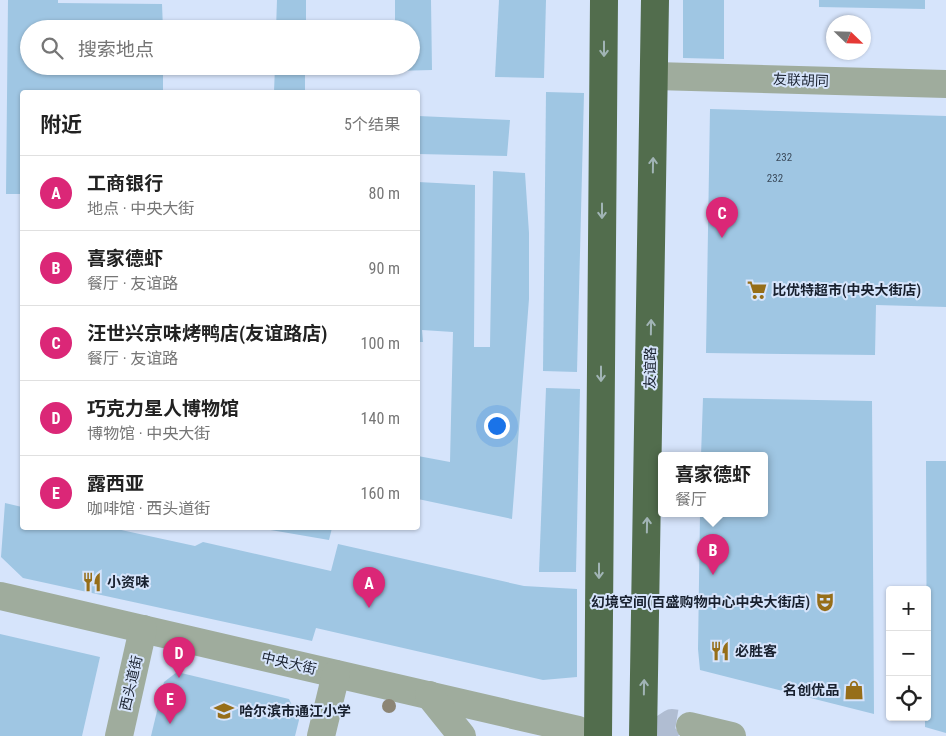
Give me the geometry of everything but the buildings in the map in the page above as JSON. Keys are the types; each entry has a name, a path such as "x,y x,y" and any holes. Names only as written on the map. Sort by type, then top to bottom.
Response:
{"highway":[{"path":"588,733 604,0"},
{"name":"友谊路","path":"643,736 655,0"}],"street":[{"name":"友联胡同","path":"655,76 946,84"},
{"name":"中央大街","path":"0,596 588,733"},
{"name":"西头道街","path":"118,736 143,629"},
{"path":"321,736 336,674"},
{"path":"429,695 462,736"},
{"path":"690,726 732,736"}],"tunnel":[{"path":"652,736 672,723 690,726"}],"place":[{"name":"汪世兴京味烤鸭店(友谊路店)","path":"722,238"},
{"name":"比优特超市(中央大街店)","path":"757,290"},
{"name":"喜家德虾","path":"713,575"},
{"name":"小资味","path":"92,582"},
{"name":"幻境空间(百盛购物中心中央大街店)","path":"825,602"},
{"name":"工商银行","path":"369,608"},
{"name":"必胜客","path":"720,651"},
{"name":"巧克力星人博物馆","path":"179,678"},
{"name":"名创优品","path":"854,690"},
{"name":"哈尔滨市通江小学","path":"224,711"},
{"name":"露西亚","path":"170,724"}]}
